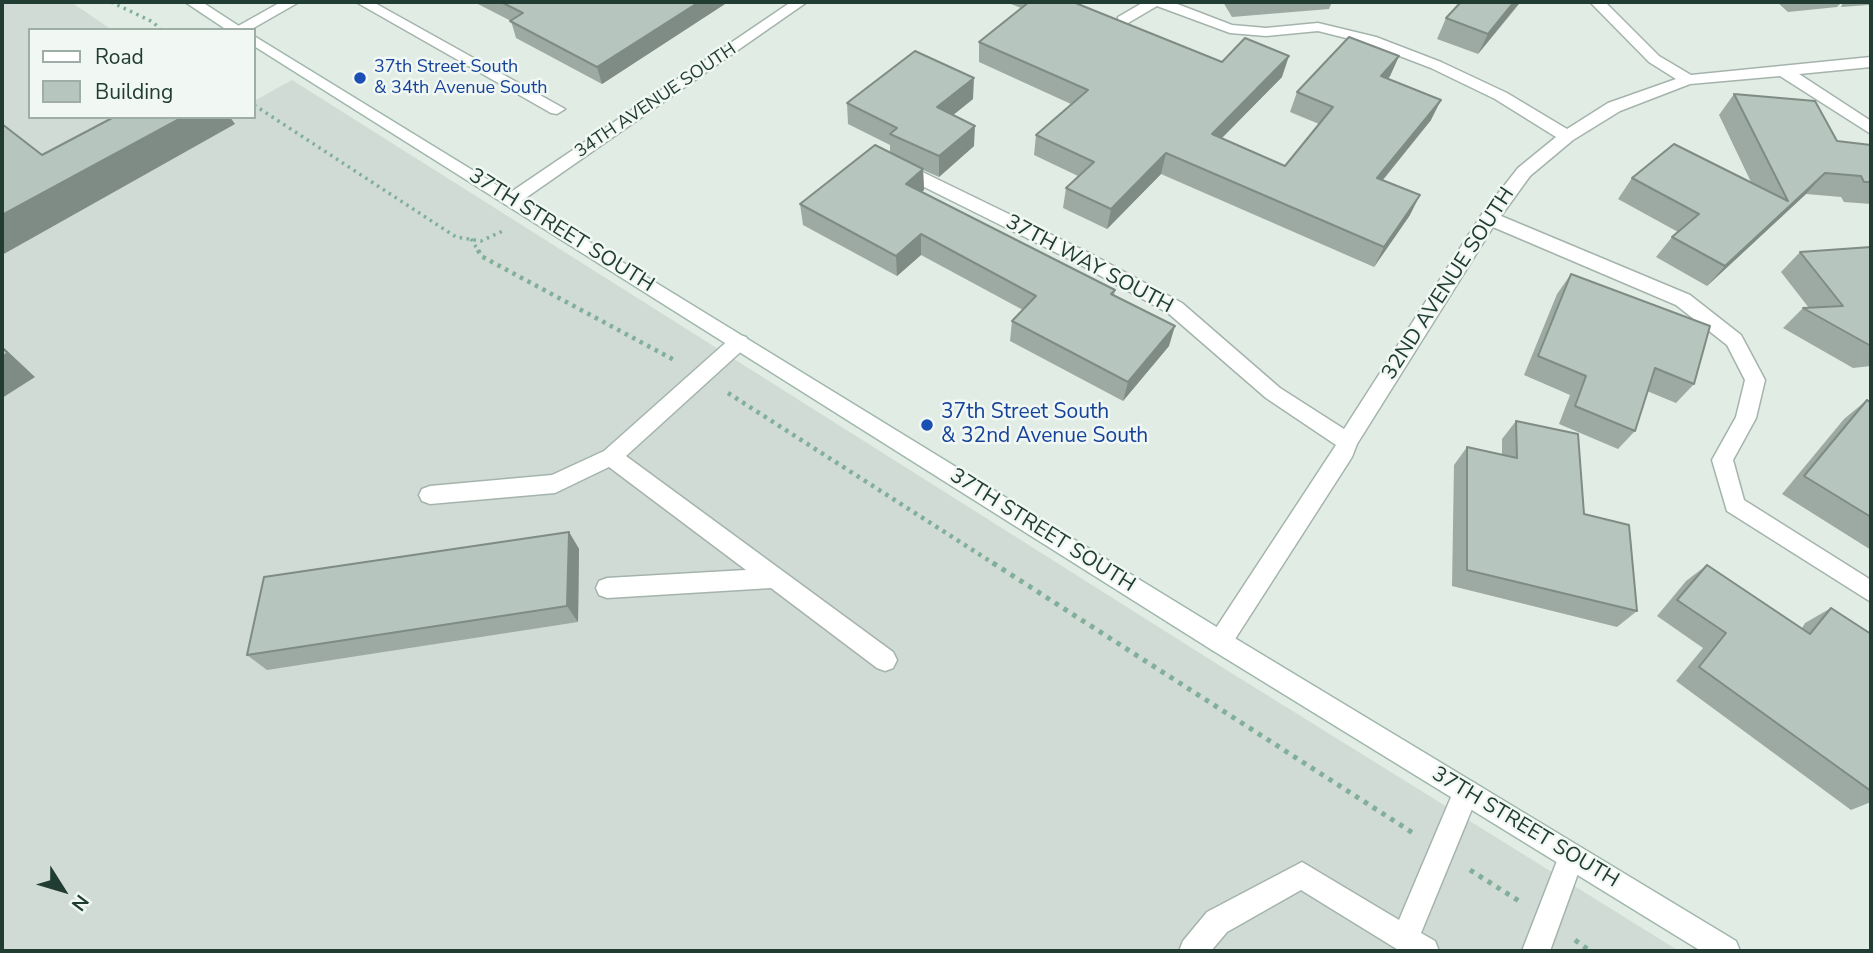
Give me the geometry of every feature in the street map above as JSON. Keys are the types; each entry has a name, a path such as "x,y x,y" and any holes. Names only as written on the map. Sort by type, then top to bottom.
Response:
{"street":[{"path":"242,28 292,2"},
{"path":"363,2 557,109"},
{"name":"34TH AVENUE SOUTH","path":"511,200 800,2"},
{"path":"1123,20 1154,2"},
{"path":"1160,2 1230,29 1266,32 1318,27 1371,40 1436,65 1501,96 1567,136"},
{"path":"1597,2 1654,59 1688,80"},
{"path":"198,3 235,28"},
{"name":"37TH STREET SOUTH","path":"256,41 1220,642 1726,951"},
{"name":"32ND AVENUE SOUTH","path":"1220,642 1345,451 1347,442 1488,218 1524,173 1567,136 1614,107 1688,80 1871,62"},
{"path":"1782,69 1845,109 1871,130"},
{"name":"37TH WAY SOUTH","path":"885,161 1085,259 1175,308 1273,393 1347,442"},
{"path":"1488,218 1683,300 1734,340 1755,380 1746,418 1722,460 1735,505 1871,592"},
{"path":"430,495 555,484 611,457 739,342"},
{"path":"611,457 885,660"},
{"path":"607,587 774,578"},
{"path":"1193,951 1217,922 1302,874 1415,945 1442,852 1466,792"},
{"path":"1536,951 1571,857"}],"path":[{"path":"111,2 153,22 159,28"},
{"path":"471,239 481,256 701,376 1548,920 1590,951"}],"shaded area":[{"path":"2,2 71,2 109,28 28,28 28,119 256,119 256,100 292,80 1233,674 1679,951 2,951"}],"building":[{"path":"501,2 699,2 597,67 510,21 523,13"},
{"path":"1029,2 1073,2 1222,62 1245,38 1289,56 1212,134 1285,166 1333,107 1297,92 1349,37 1399,56 1381,76 1441,100 1377,178 1420,195 1384,247 1166,153 1111,209 1066,188 1094,162 1036,135 1088,90 979,42"},
{"path":"1461,2 1514,2 1488,34 1446,18"},
{"path":"915,51 974,78 937,107 975,126 939,156 890,134 897,128 847,103"},
{"path":"1734,94 1815,101 1837,141 1871,145 1871,182 1864,182 1861,176 1825,173 1725,266 1672,237 1699,214 1632,178 1674,144 1788,201"},
{"path":"110,119 179,119 2,215 2,124 42,155"},
{"path":"875,145 923,169 906,184 1115,290 1111,294 1175,326 1128,382 1012,321 1036,296 921,234 896,256 800,204"},
{"path":"1871,247 1871,346 1803,308 1843,306 1800,252"},
{"path":"1571,274 1710,326 1694,384 1655,368 1635,431 1575,406 1586,376 1538,356"},
{"path":"1867,400 1871,403 1871,517 1804,476"},
{"path":"1516,421 1578,434 1584,514 1629,525 1637,611 1467,570 1467,447 1517,458"},
{"path":"569,532 567,606 247,655 264,577"},
{"path":"1707,565 1810,634 1831,608 1871,634 1871,791 1699,667 1726,633 1677,600"}],"place":[{"name":"37th Street South & 34th Avenue South","path":"360,78"},
{"name":"37th Street South & 32nd Avenue South","path":"927,425"}]}
